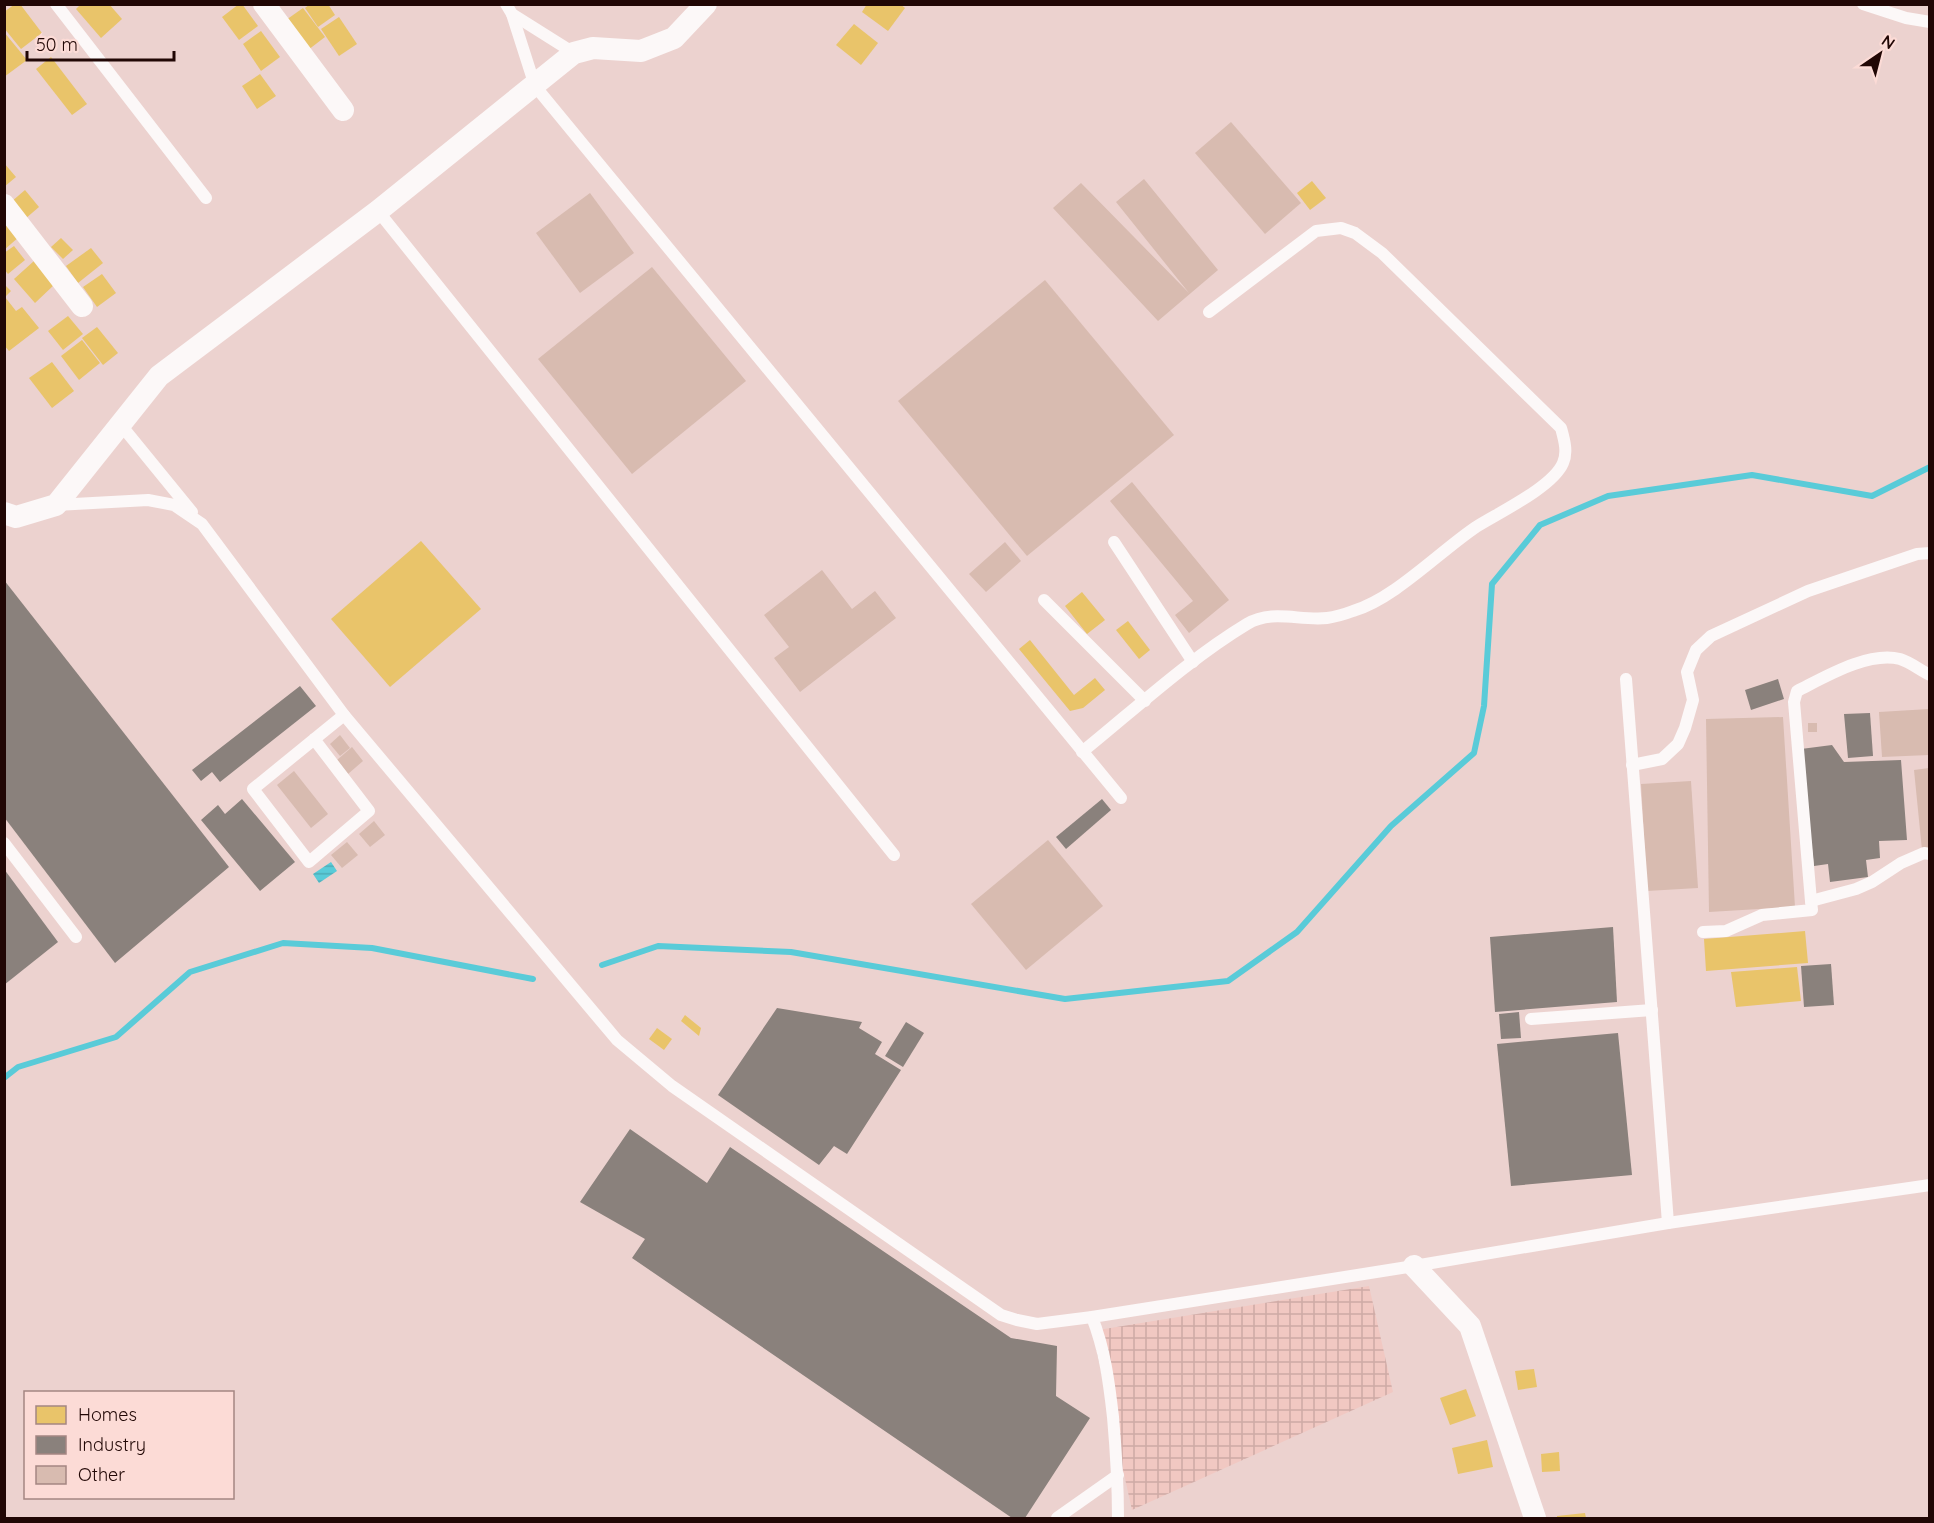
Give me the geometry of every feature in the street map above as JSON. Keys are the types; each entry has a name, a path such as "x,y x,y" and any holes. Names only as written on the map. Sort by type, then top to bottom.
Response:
{"street":[{"path":"264,4 343,110"},
{"path":"4,513 16,517 56,505 159,376 378,211 574,53 593,48 641,51 674,38 706,4"},
{"path":"4,205 82,306"},
{"path":"1414,1266 1470,1326 1535,1518"}],"lane":[{"path":"56,4 206,198"},
{"path":"1863,4 1906,18 1929,22"},
{"path":"509,9 574,53"},
{"path":"509,9 535,86 1120,798"},
{"path":"378,211 894,855"},
{"path":"1082,752 1193,662 1248,623 1266,616 1325,618 1355,611 1382,598 1475,528 1534,491 1552,477 1563,463 1565,443 1561,428 1382,253 1355,233 1341,228 1316,231 1209,312"},
{"path":"121,424 202,524 344,716 617,1040 672,1086 1001,1315 1037,1324 1092,1317 1668,1223 1929,1185"},
{"path":"56,505 148,500 174,505 202,524"},
{"path":"1114,542 1193,662"},
{"path":"1632,765 1662,759 1677,744 1685,728 1693,700 1687,672 1696,650 1711,636 1808,591 1917,554 1929,553"},
{"path":"1044,600 1145,701"},
{"path":"1703,932 1726,931 1762,915 1812,910 1794,702 1797,691 1838,671 1874,658 1902,659 1929,675"},
{"path":"1626,679 1668,1223"},
{"path":"315,739 369,811 309,862 253,789 315,739 344,716"},
{"path":"4,843 76,937"},
{"path":"1811,901 1856,889 1872,882 1900,863 1924,853 1929,854"},
{"path":"1531,1019 1652,1010"},
{"path":"1092,1317 1100,1338 1108,1372 1119,1475 1118,1518"},
{"path":"1057,1518 1119,1475"}],"shaded area":[{"path":"1369,1286 1393,1392 1132,1510 1092,1331"}],"water":[{"path":"331,862 337,871 319,883 313,874"}],"building: Homes":[{"path":"15,4 20,4 42,33 21,49 4,28 4,12"},
{"path":"81,4 109,4 122,19 101,38 76,9"},
{"path":"242,4 258,26 239,40 222,17"},
{"path":"310,4 328,4 335,15 318,27 305,8"},
{"path":"867,4 900,4 905,8 888,31 862,12"},
{"path":"303,8 325,37 308,50 286,20"},
{"path":"339,17 357,44 339,56 321,29"},
{"path":"854,24 878,43 861,65 836,45"},
{"path":"261,31 280,57 261,71 243,44"},
{"path":"4,32 27,60 4,77"},
{"path":"51,57 87,104 72,115 36,69"},
{"path":"260,74 276,96 257,109 242,86"},
{"path":"4,163 16,177 4,187"},
{"path":"1312,181 1326,198 1310,210 1297,193"},
{"path":"25,190 39,207 25,219 11,202"},
{"path":"4,220 19,237 4,250"},
{"path":"61,238 73,250 63,259 51,247"},
{"path":"14,246 25,260 8,274 4,269 4,253"},
{"path":"91,248 103,263 78,283 66,266"},
{"path":"34,261 55,284 35,303 14,279"},
{"path":"102,274 116,293 97,307 83,287"},
{"path":"4,284 11,291 5,297 16,311 22,307 39,328 9,351 4,345"},
{"path":"68,316 83,334 63,350 48,331"},
{"path":"97,327 118,353 103,365 82,338"},
{"path":"82,340 100,363 79,380 61,356"},
{"path":"52,362 74,391 52,408 29,378"},
{"path":"421,541 481,609 390,687 331,619"},
{"path":"1082,592 1105,620 1087,634 1065,606"},
{"path":"1128,621 1150,650 1139,659 1116,630"},
{"path":"1030,640 1074,695 1095,678 1105,690 1083,708 1070,711 1019,649"},
{"path":"1805,931 1808,963 1706,971 1704,939"},
{"path":"1797,967 1801,1001 1736,1007 1731,972"},
{"path":"685,1015 701,1028 699,1036 681,1021"},
{"path":"657,1028 672,1039 664,1050 649,1039"},
{"path":"1534,1369 1537,1387 1518,1390 1515,1371"},
{"path":"1466,1389 1476,1416 1450,1425 1440,1398"},
{"path":"1487,1440 1493,1467 1458,1474 1452,1448"},
{"path":"1559,1452 1560,1471 1542,1472 1541,1454"},
{"path":"1585,1513 1586,1518 1557,1518 1557,1516"}],"building: Industry":[{"path":"4,580 229,867 115,963 4,817"},
{"path":"1778,679 1784,699 1751,710 1745,690"},
{"path":"300,686 316,706 220,782 212,772 201,781 192,770"},
{"path":"1870,713 1873,756 1848,758 1844,714"},
{"path":"1832,745 1844,762 1901,760 1907,840 1879,841 1880,858 1866,860 1868,877 1830,882 1828,864 1814,866 1801,749"},
{"path":"242,799 295,862 260,891 201,820 218,805 225,814"},
{"path":"1102,799 1111,810 1066,849 1056,837"},
{"path":"4,869 58,942 4,985"},
{"path":"1613,927 1617,1002 1495,1012 1490,937"},
{"path":"1831,964 1834,1005 1804,1007 1801,966"},
{"path":"777,1008 862,1022 859,1028 882,1042 875,1054 901,1070 847,1154 834,1146 819,1165 718,1095"},
{"path":"1519,1012 1521,1038 1501,1039 1499,1014"},
{"path":"906,1022 924,1033 903,1067 885,1056"},
{"path":"1618,1033 1632,1175 1511,1186 1497,1044"},
{"path":"630,1129 707,1183 730,1147 1011,1338 1057,1346 1056,1396 1090,1418 1025,1518 1012,1518 632,1258 645,1239 580,1202"}],"building: Other":[{"path":"1231,122 1301,203 1265,234 1195,153"},
{"path":"1144,179 1218,270 1158,321 1053,208 1081,183 1189,293 1116,202"},
{"path":"590,193 634,253 580,293 536,233"},
{"path":"652,267 746,381 632,474 538,359"},
{"path":"1045,280 1174,435 1027,556 898,401"},
{"path":"1132,482 1229,600 1189,633 1175,615 1193,601 1110,501"},
{"path":"1005,542 1021,561 986,592 969,574"},
{"path":"822,570 852,609 875,591 896,618 800,692 774,658 789,647 764,615"},
{"path":"1929,709 1929,755 1882,757 1879,712"},
{"path":"1783,717 1795,907 1709,912 1706,719"},
{"path":"1808,723 1817,723 1817,732 1808,732"},
{"path":"340,735 350,748 340,756 330,744"},
{"path":"352,747 363,761 348,774 337,760"},
{"path":"1929,768 1929,849 1922,850 1914,770"},
{"path":"294,771 328,814 311,828 277,785"},
{"path":"1691,781 1698,888 1647,891 1641,784"},
{"path":"374,821 385,835 370,847 359,834"},
{"path":"1048,840 1103,906 1026,970 971,904"},
{"path":"347,842 358,855 342,868 331,855"}],"waterway":[{"path":"602,965 658,946 791,952 1065,999 1228,981 1297,932 1391,826 1474,753 1484,706 1492,584 1540,525 1608,496 1752,475 1872,496 1930,467"},
{"path":"4,1078 18,1067 116,1037 190,972 283,943 372,948 533,979"}]}
